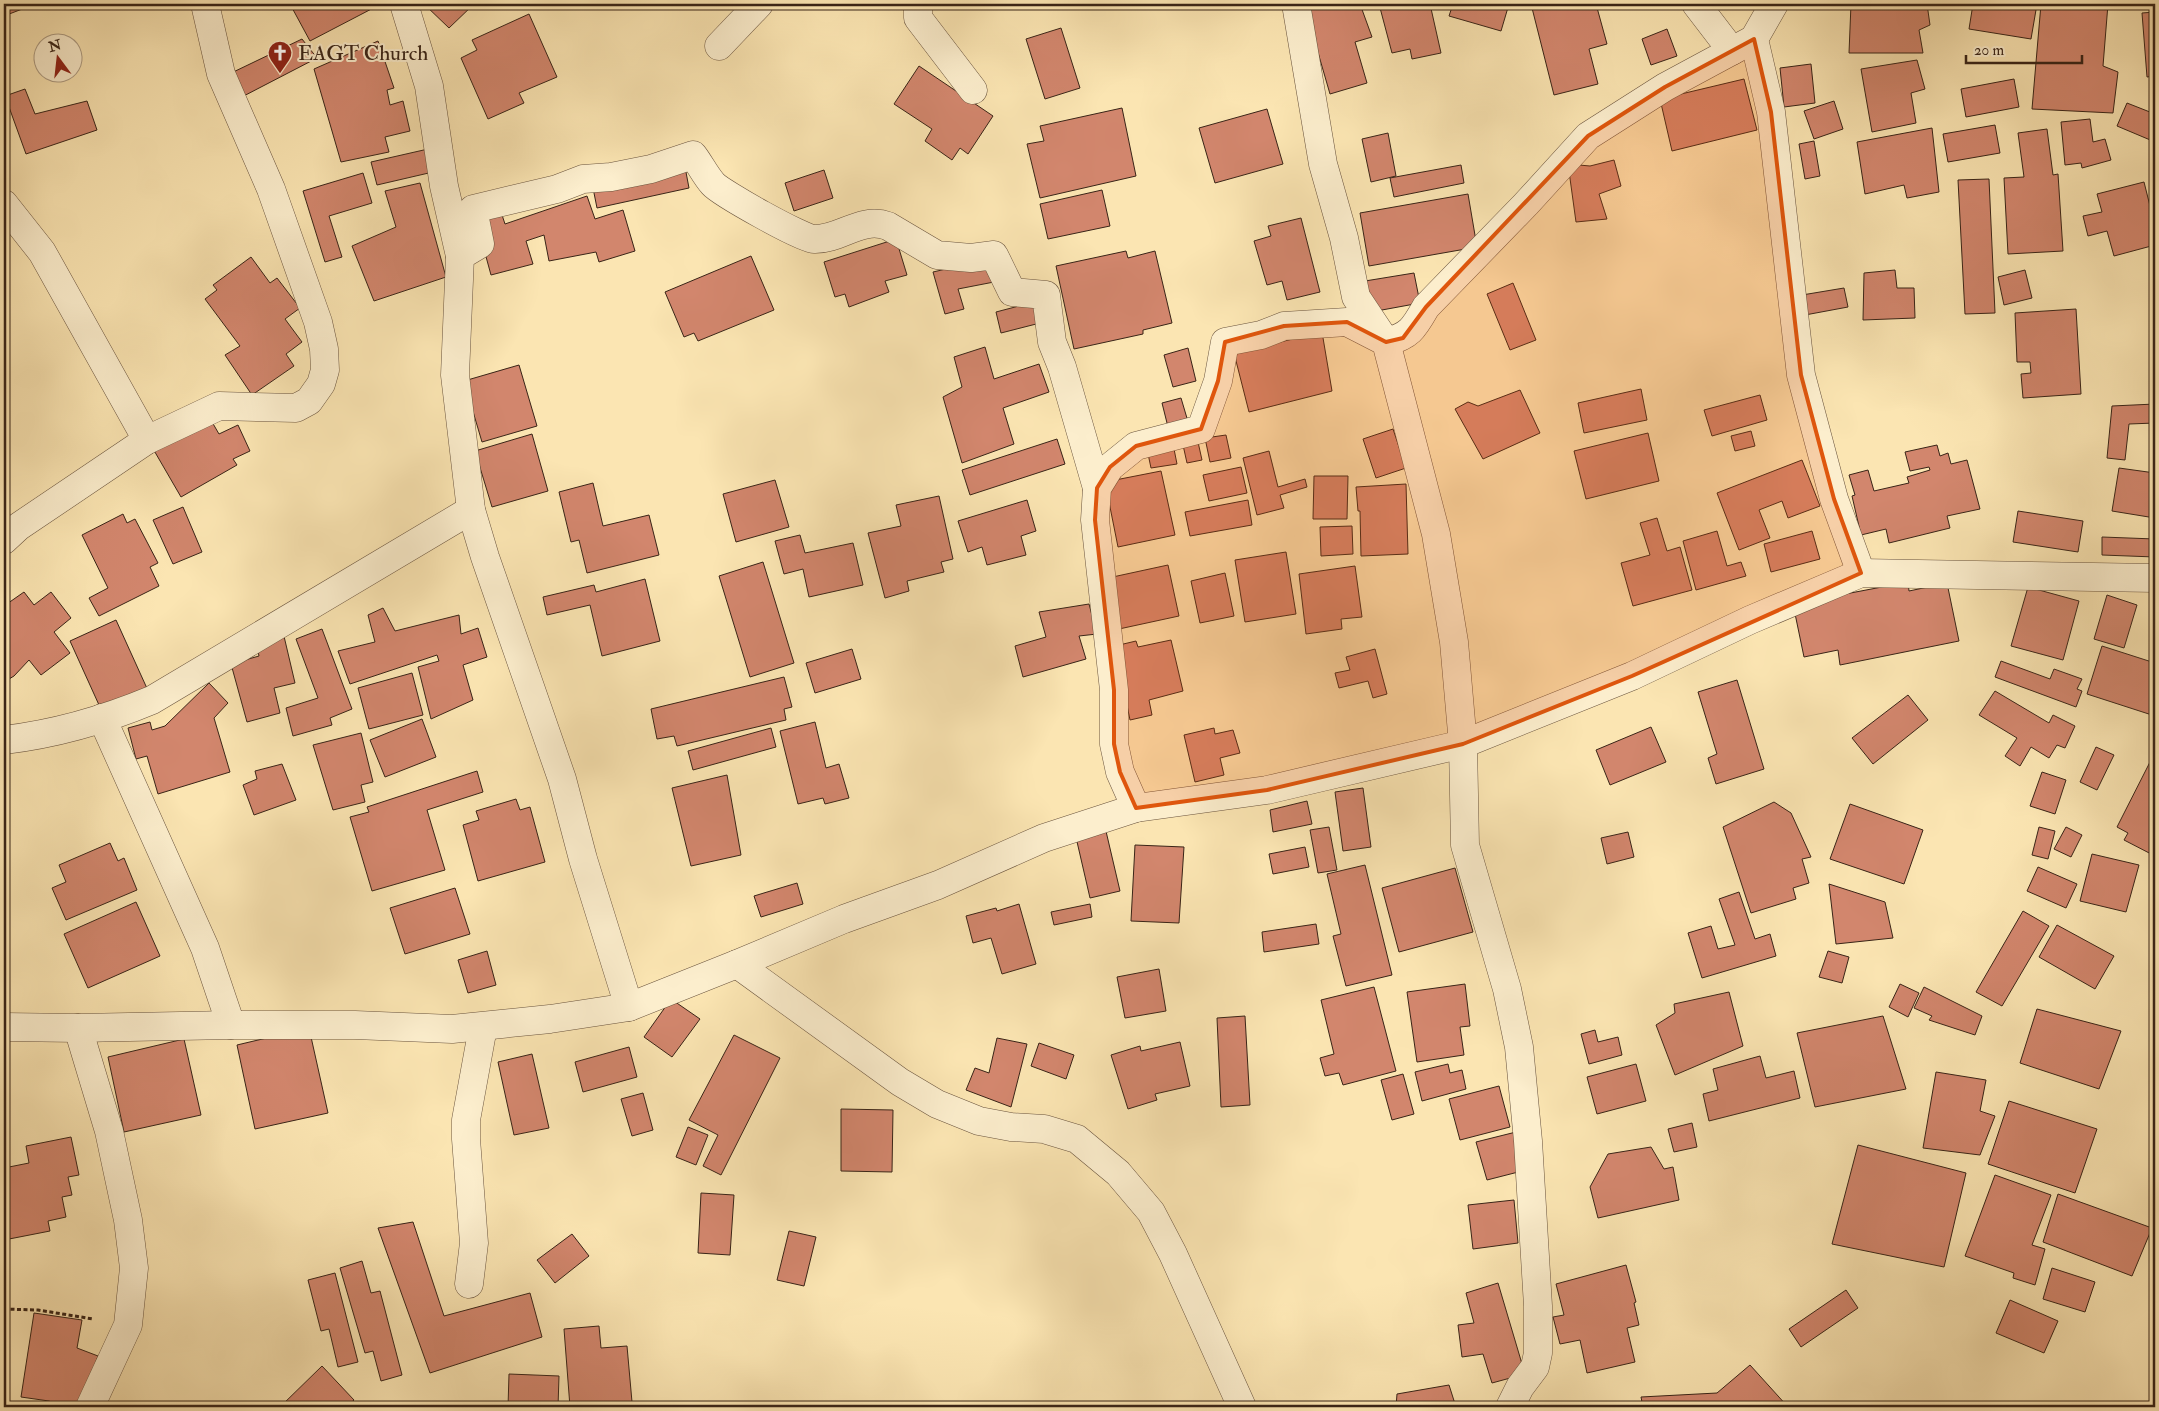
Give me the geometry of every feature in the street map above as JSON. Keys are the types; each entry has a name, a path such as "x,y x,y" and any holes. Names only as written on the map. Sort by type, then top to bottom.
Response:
{"street":[{"path":"4,540 18,527 147,440 218,406 296,408 309,401 321,384 325,370 324,349 318,322 271,189 221,74 205,4"},
{"path":"404,4 429,86 444,186 460,256 454,375 471,510 488,566 562,779 583,859 629,1007"},
{"path":"719,46 759,4"},
{"path":"918,4 918,18 974,90"},
{"path":"1296,4 1323,164 1344,238 1356,297 1386,342 1394,364 1436,534 1454,642 1464,744 1464,845 1507,989 1519,1047 1528,1141 1538,1306 1538,1353 1534,1367 1520,1387 1510,1407"},
{"path":"1696,4 1743,45 1771,112 1801,375 1834,499 1862,573"},
{"path":"1097,488 1110,467 1136,446 1201,429 1218,381 1225,342 1261,335 1284,326 1346,322 1386,342 1403,338 1418,322 1426,307 1526,204 1588,136 1665,87 1743,45 1774,4"},
{"path":"460,256 480,244 473,209 557,189 583,179 611,177 651,169 694,155 714,184 741,204 767,215 803,236 813,239 825,237 869,223 879,223 888,226 937,255 971,258 994,254 1012,292 1046,294 1052,342 1062,367 1097,488 1095,529 1114,690 1114,744 1120,772 1136,808"},
{"path":"4,204 42,252 147,440"},
{"path":"4,740 58,732 152,700 471,510"},
{"path":"4,1028 354,1025 452,1029 483,1027 629,1007 844,919 938,884 1044,838 1136,808 1267,790 1464,744 1632,676 1750,620 1862,573 2155,578"},
{"path":"102,718 206,948 231,1025"},
{"path":"738,964 900,1082 937,1104 979,1121 1011,1127 1044,1129 1077,1139 1118,1173 1151,1212 1173,1254 1242,1407"},
{"path":"469,1284 474,1243 466,1120 483,1027"},
{"path":"78,1028 109,1131 128,1220 134,1268 128,1325 90,1407"}],"path":[{"path":"4,1309 38,1310 128,1325"}],"highlighted area":[{"path":"1754,39 1771,112 1801,375 1834,499 1861,573 1632,676 1463,744 1267,790 1136,808 1120,772 1114,744 1114,690 1095,520 1097,488 1110,467 1136,446 1201,429 1218,381 1225,342 1284,326 1347,322 1386,342 1403,338 1426,307 1588,136 1665,87"}],"building":[{"path":"4,4 29,4 30,6 4,16"},
{"path":"290,4 381,4 310,41"},
{"path":"424,4 474,4 449,28"},
{"path":"1329,4 1344,4 1345,6 1360,4 1372,37 1355,42 1367,83 1330,94 1306,11"},
{"path":"1379,4 1430,4 1441,53 1412,59 1410,49 1392,53"},
{"path":"1453,4 1509,4 1501,31 1449,16"},
{"path":"1531,4 1596,4 1607,44 1589,49 1598,84 1554,95"},
{"path":"1851,4 1927,4 1930,25 1919,30 1923,53 1849,53"},
{"path":"1973,4 2037,4 2031,39 1969,29"},
{"path":"2041,4 2108,4 2103,66 2118,72 2113,113 2032,109"},
{"path":"2155,12 2155,76 2147,77 2142,13"},
{"path":"529,14 557,77 519,93 524,103 488,119 461,58 477,50 472,40"},
{"path":"1061,28 1080,88 1045,99 1026,39"},
{"path":"1667,29 1677,56 1651,65 1642,39"},
{"path":"302,39 317,58 236,100 225,76"},
{"path":"378,41 394,88 387,90 390,105 403,101 410,131 385,137 389,152 341,162 314,69"},
{"path":"1917,60 1925,89 1911,93 1916,123 1872,132 1861,69"},
{"path":"1811,64 1815,103 1784,107 1780,68"},
{"path":"919,66 993,116 968,154 960,148 952,160 925,141 932,129 894,104"},
{"path":"1744,79 1757,130 1672,151 1660,99"},
{"path":"2014,79 2019,107 1966,117 1961,89"},
{"path":"25,89 35,114 87,101 97,130 26,154 5,96"},
{"path":"1834,101 1843,129 1814,139 1804,111"},
{"path":"2127,103 2155,114 2155,142 2117,126"},
{"path":"1122,108 1136,176 1040,198 1027,144 1044,141 1040,126"},
{"path":"1267,109 1283,164 1215,183 1199,128"},
{"path":"2090,119 2093,142 2105,139 2111,160 2082,168 2081,163 2065,165 2061,122"},
{"path":"1995,125 2000,153 1948,162 1943,134"},
{"path":"1932,128 1939,192 1907,198 1904,185 1865,194 1857,142"},
{"path":"2047,129 2053,175 2058,174 2063,251 2008,254 2004,178 2024,177 2018,133"},
{"path":"1388,133 1396,176 1371,182 1362,139"},
{"path":"1814,141 1820,176 1805,179 1799,144"},
{"path":"428,149 433,172 377,185 371,162"},
{"path":"1614,160 1621,186 1599,194 1607,219 1576,222 1568,164 1590,166"},
{"path":"1461,165 1464,183 1394,197 1390,178"},
{"path":"685,167 689,188 597,208 593,188"},
{"path":"824,170 833,198 794,211 785,183"},
{"path":"363,173 372,203 329,216 342,257 325,262 303,191"},
{"path":"1989,179 1995,313 1965,314 1958,180"},
{"path":"2144,182 2155,226 2155,245 2114,256 2107,231 2088,236 2083,216 2102,212 2097,194"},
{"path":"420,183 446,277 374,301 352,246 396,227 385,191"},
{"path":"1102,190 1110,226 1048,239 1040,204"},
{"path":"1468,194 1477,247 1369,266 1360,213"},
{"path":"587,196 595,219 623,210 635,251 599,262 596,252 549,261 544,235 526,241 533,264 491,275 479,231 484,213 500,209 505,224"},
{"path":"1301,218 1320,292 1287,300 1282,281 1267,285 1254,241 1271,236 1268,226"},
{"path":"896,239 907,275 885,281 889,292 849,307 845,294 835,297 824,262"},
{"path":"1126,251 1128,258 1155,251 1172,323 1143,330 1143,334 1074,349 1056,266"},
{"path":"751,256 774,310 698,341 694,333 684,337 665,292"},
{"path":"251,257 270,283 277,278 300,308 285,319 302,342 286,354 294,366 252,395 225,355 240,346 205,299 217,290 213,285"},
{"path":"989,259 994,282 958,289 964,309 945,314 933,272"},
{"path":"1895,270 1897,288 1914,288 1915,318 1863,320 1864,273"},
{"path":"2025,270 2032,298 2004,305 1998,277"},
{"path":"1414,273 1420,303 1371,312 1365,281"},
{"path":"1513,283 1536,340 1510,350 1487,294"},
{"path":"1844,288 1848,307 1805,315 1802,295"},
{"path":"1038,301 1044,322 1001,333 996,312"},
{"path":"2076,309 2081,394 2023,398 2021,374 2031,373 2030,362 2017,362 2015,313"},
{"path":"1322,332 1332,391 1249,412 1234,353"},
{"path":"985,347 994,379 1039,364 1049,392 1003,408 1014,444 962,463 943,397 962,387 954,357"},
{"path":"1188,348 1196,381 1173,387 1164,355"},
{"path":"519,365 537,426 482,442 464,381"},
{"path":"1641,389 1647,420 1584,433 1578,403"},
{"path":"1520,390 1540,433 1483,459 1455,409 1468,402 1478,406"},
{"path":"1760,395 1767,420 1712,436 1704,410"},
{"path":"1181,398 1189,425 1169,431 1162,403"},
{"path":"2155,404 2155,423 2129,424 2125,460 2107,458 2112,406"},
{"path":"208,415 219,434 238,425 250,451 233,459 237,465 181,497 152,447"},
{"path":"1393,429 1406,468 1376,478 1363,439"},
{"path":"1751,431 1755,446 1735,451 1731,436"},
{"path":"1648,433 1659,481 1586,499 1574,451"},
{"path":"532,434 548,491 492,507 475,451"},
{"path":"1226,435 1231,458 1210,462 1205,438"},
{"path":"1057,439 1065,464 970,495 962,470"},
{"path":"1198,442 1202,460 1187,463 1183,445"},
{"path":"1173,444 1177,464 1151,468 1147,449"},
{"path":"1937,445 1940,456 1948,453 1951,464 1967,460 1980,509 1947,516 1950,528 1889,543 1886,529 1861,535 1852,496 1855,495 1849,475 1868,470 1874,491 1909,483 1907,477 1930,470 1929,467 1910,471 1905,452"},
{"path":"1269,451 1278,487 1305,479 1307,487 1280,495 1284,508 1257,515 1243,458"},
{"path":"1802,460 1820,506 1788,518 1782,501 1759,510 1770,538 1739,550 1717,493"},
{"path":"1241,467 1247,493 1209,501 1203,475"},
{"path":"2119,468 2155,473 2155,518 2112,511"},
{"path":"1161,471 1175,535 1118,547 1105,482"},
{"path":"1314,476 1348,476 1347,519 1313,519"},
{"path":"775,480 789,527 736,542 723,494"},
{"path":"593,483 603,526 649,515 659,555 587,573 579,540 571,542 559,492"},
{"path":"1406,484 1408,554 1361,556 1360,511 1358,511 1356,487"},
{"path":"939,496 953,559 941,562 944,572 907,581 909,591 885,598 868,533 901,526 896,505"},
{"path":"1027,500 1036,531 1021,536 1026,555 987,565 982,547 968,552 958,521"},
{"path":"1248,500 1252,525 1190,536 1185,512"},
{"path":"183,507 202,552 173,564 153,520"},
{"path":"2018,511 2083,521 2078,552 2013,542"},
{"path":"123,514 127,523 135,519 158,563 150,567 159,586 99,616 89,598 108,588 82,535"},
{"path":"1657,518 1667,551 1680,547 1692,590 1633,606 1621,563 1650,555 1640,523"},
{"path":"1352,526 1353,554 1321,556 1320,527"},
{"path":"1717,531 1727,566 1741,562 1746,576 1696,590 1683,541"},
{"path":"1812,531 1820,559 1771,572 1764,544"},
{"path":"800,535 805,553 853,543 863,585 809,597 803,569 784,574 775,541"},
{"path":"2102,537 2155,539 2155,557 2102,555"},
{"path":"1286,552 1296,614 1245,622 1235,560"},
{"path":"763,562 794,663 750,677 719,576"},
{"path":"1168,565 1179,616 1119,629 1108,578"},
{"path":"1355,566 1362,617 1341,619 1342,629 1306,634 1299,574"},
{"path":"1225,573 1234,616 1200,623 1191,581"},
{"path":"645,579 660,641 602,656 590,605 547,615 543,597 594,585 596,592"},
{"path":"1908,582 1909,591 1947,583 1959,641 1840,665 1838,650 1804,657 1793,604"},
{"path":"2028,587 2079,601 2063,660 2011,646"},
{"path":"24,592 34,605 51,592 71,618 54,632 70,653 41,675 29,660 14,676 4,682 4,606"},
{"path":"2107,595 2137,605 2124,648 2094,639"},
{"path":"1089,604 1097,634 1079,636 1086,659 1023,677 1015,646 1046,637 1039,612"},
{"path":"383,608 395,631 459,615 461,634 478,628 487,657 463,665 473,700 431,719 418,667 439,661 437,655 350,684 338,651 375,642 368,615"},
{"path":"116,620 150,695 104,716 70,641"},
{"path":"322,629 352,709 330,718 332,725 293,736 286,708 318,698 296,639"},
{"path":"283,632 295,683 274,688 280,713 247,722 231,664 259,656 255,639"},
{"path":"1171,640 1183,691 1149,700 1152,715 1130,720 1115,646 1136,641 1138,647"},
{"path":"2102,646 2155,663 2155,716 2087,694"},
{"path":"852,649 861,679 815,693 806,663"},
{"path":"1375,649 1387,694 1373,698 1368,681 1339,688 1335,673 1350,670 1346,657"},
{"path":"2001,661 2050,679 2054,669 2082,679 2077,689 2082,691 2076,707 1995,677"},
{"path":"412,673 423,715 369,729 358,688"},
{"path":"784,677 792,707 784,709 786,720 677,746 674,736 657,739 651,709"},
{"path":"1737,680 1764,769 1716,784 1708,758 1717,754 1698,692"},
{"path":"209,683 228,703 214,718 230,772 158,794 147,756 136,759 128,728 150,722 152,730 165,726"},
{"path":"1995,691 2049,723 2053,715 2075,726 2065,748 2057,745 2049,758 2031,747 2020,766 2005,756 2017,738 1979,715"},
{"path":"1908,695 1928,720 1873,764 1852,738"},
{"path":"422,719 436,757 385,777 370,740"},
{"path":"815,722 826,768 839,764 849,798 825,804 823,798 798,804 780,731"},
{"path":"1651,727 1666,762 1610,785 1596,750"},
{"path":"771,728 776,747 693,770 688,751"},
{"path":"1214,728 1215,734 1233,730 1240,753 1220,758 1224,775 1195,782 1184,735"},
{"path":"361,733 373,782 361,785 365,802 333,810 313,745"},
{"path":"2096,747 2114,755 2097,790 2080,782"},
{"path":"2150,762 2155,765 2155,856 2124,840 2128,833 2117,827"},
{"path":"282,764 296,800 254,815 243,785 257,779 255,771"},
{"path":"477,771 483,792 427,810 445,870 372,891 350,817 369,812 367,807"},
{"path":"2042,772 2066,780 2055,814 2030,806"},
{"path":"727,775 741,855 691,866 672,788"},
{"path":"1363,788 1371,847 1343,851 1335,792"},
{"path":"516,799 520,810 530,807 545,862 478,881 463,825 479,820 476,811"},
{"path":"1307,801 1312,824 1273,832 1270,810"},
{"path":"1774,802 1791,813 1811,857 1802,859 1809,883 1793,888 1796,899 1751,913 1723,827"},
{"path":"1850,804 1923,830 1904,884 1830,859"},
{"path":"1105,827 1120,891 1090,898 1075,833"},
{"path":"1329,827 1337,870 1318,873 1310,830"},
{"path":"2039,827 2055,831 2048,859 2032,855"},
{"path":"2066,827 2082,835 2071,857 2054,849"},
{"path":"1628,832 1634,857 1607,864 1601,838"},
{"path":"110,843 118,861 124,858 137,890 66,920 52,888 66,882 59,865"},
{"path":"1135,845 1184,847 1179,923 1131,921"},
{"path":"1305,847 1309,867 1273,874 1269,854"},
{"path":"2092,854 2139,865 2126,912 2080,901"},
{"path":"1365,865 1392,975 1346,986 1333,936 1341,934 1327,874"},
{"path":"2038,867 2077,884 2066,908 2027,891"},
{"path":"1455,868 1473,932 1399,952 1382,888"},
{"path":"797,883 803,904 761,917 754,896"},
{"path":"1829,884 1885,902 1893,938 1836,944"},
{"path":"455,888 470,934 405,954 390,908"},
{"path":"1739,892 1755,939 1770,934 1776,956 1702,978 1688,933 1711,926 1718,949 1735,945 1719,899"},
{"path":"136,902 160,956 88,988 64,934"},
{"path":"1019,904 1036,964 1002,974 991,938 973,943 966,916 996,908 997,911"},
{"path":"1090,904 1092,917 1054,925 1051,912"},
{"path":"2023,911 2049,926 2002,1006 1976,992"},
{"path":"1316,924 1319,944 1264,952 1262,932"},
{"path":"2057,925 2114,956 2095,989 2039,957"},
{"path":"487,951 496,985 468,993 458,960"},
{"path":"1828,951 1849,957 1842,983 1819,977"},
{"path":"1159,969 1166,1011 1125,1018 1117,977"},
{"path":"1465,984 1470,1026 1460,1027 1464,1055 1417,1062 1407,992"},
{"path":"1900,984 1919,993 1908,1017 1889,1007"},
{"path":"1374,987 1396,1071 1343,1085 1339,1073 1325,1076 1320,1058 1334,1054 1321,1000"},
{"path":"1924,987 1982,1016 1975,1035 1929,1020 1932,1016 1914,1008"},
{"path":"1729,992 1743,1046 1675,1075 1656,1025 1675,1013 1674,1004"},
{"path":"671,999 700,1019 672,1057 644,1037"},
{"path":"2037,1009 2121,1031 2099,1089 2020,1063"},
{"path":"1245,1016 1250,1105 1221,1107 1217,1018"},
{"path":"1883,1016 1906,1089 1815,1107 1797,1033"},
{"path":"309,1028 328,1113 255,1129 237,1045"},
{"path":"1595,1030 1598,1042 1618,1037 1622,1055 1589,1064 1581,1034"},
{"path":"734,1035 780,1058 721,1175 703,1166 718,1135 689,1120"},
{"path":"997,1038 1027,1044 1011,1107 966,1090 975,1068 989,1073"},
{"path":"184,1039 201,1115 124,1132 108,1057"},
{"path":"1180,1042 1190,1086 1155,1094 1157,1100 1128,1109 1111,1055 1140,1046 1141,1051"},
{"path":"1039,1043 1074,1055 1066,1079 1031,1066"},
{"path":"629,1047 637,1077 583,1092 575,1062"},
{"path":"532,1054 549,1128 514,1135 498,1062"},
{"path":"1760,1056 1766,1078 1794,1071 1800,1098 1709,1121 1703,1094 1718,1090 1713,1069"},
{"path":"1448,1064 1450,1073 1462,1070 1466,1089 1422,1101 1415,1072"},
{"path":"1636,1064 1646,1101 1597,1114 1587,1077"},
{"path":"1936,1072 1986,1080 1980,1111 1995,1116 1980,1155 1923,1148"},
{"path":"1403,1074 1414,1114 1392,1120 1381,1080"},
{"path":"1499,1086 1510,1127 1460,1140 1449,1099"},
{"path":"643,1093 653,1130 632,1136 621,1099"},
{"path":"2009,1101 2097,1129 2075,1193 1988,1164"},
{"path":"841,1109 893,1110 892,1172 841,1171"},
{"path":"1692,1123 1697,1147 1674,1152 1668,1129"},
{"path":"688,1127 708,1135 696,1165 676,1157"},
{"path":"1516,1132 1526,1170 1487,1180 1476,1142"},
{"path":"71,1137 79,1175 68,1177 72,1195 62,1197 66,1217 48,1221 50,1231 4,1240 4,1168 29,1163 26,1146"},
{"path":"1858,1145 1966,1173 1944,1267 1832,1244"},
{"path":"1651,1147 1664,1169 1673,1167 1679,1200 1598,1218 1590,1187 1608,1154"},
{"path":"1995,1175 2051,1195 2032,1245 2045,1249 2035,1285 2013,1278 2014,1273 1965,1256"},
{"path":"701,1193 734,1195 730,1255 698,1253"},
{"path":"2058,1194 2152,1228 2132,1276 2043,1242"},
{"path":"1514,1200 1518,1243 1473,1249 1468,1205"},
{"path":"413,1222 444,1316 530,1293 542,1337 430,1373 378,1228"},
{"path":"789,1231 816,1237 804,1286 777,1280"},
{"path":"572,1234 589,1256 555,1283 537,1260"},
{"path":"362,1261 371,1293 380,1291 402,1375 381,1381 373,1351 365,1353 340,1268"},
{"path":"1626,1265 1636,1302 1634,1303 1639,1325 1627,1328 1635,1362 1587,1373 1580,1340 1560,1344 1553,1317 1564,1315 1556,1284"},
{"path":"2052,1268 2095,1282 2085,1312 2043,1299"},
{"path":"335,1273 358,1362 338,1367 329,1329 321,1331 308,1280"},
{"path":"1498,1283 1525,1374 1492,1383 1483,1354 1462,1357 1458,1325 1474,1323 1466,1293"},
{"path":"1846,1290 1858,1308 1801,1347 1789,1329"},
{"path":"2010,1300 2058,1321 2044,1353 1996,1333"},
{"path":"34,1313 82,1320 77,1348 98,1356 79,1407 67,1407 49,1401 21,1397"},
{"path":"599,1326 601,1348 627,1346 632,1402 570,1407 564,1329"},
{"path":"1750,1365 1788,1407 1643,1407 1641,1397 1717,1393"},
{"path":"322,1366 354,1400 346,1407 280,1407"},
{"path":"509,1374 559,1376 558,1407 508,1407"},
{"path":"1449,1385 1456,1407 1396,1407 1397,1394"}],"place":[{"name":"EAGT Church","path":"280,74"}]}
